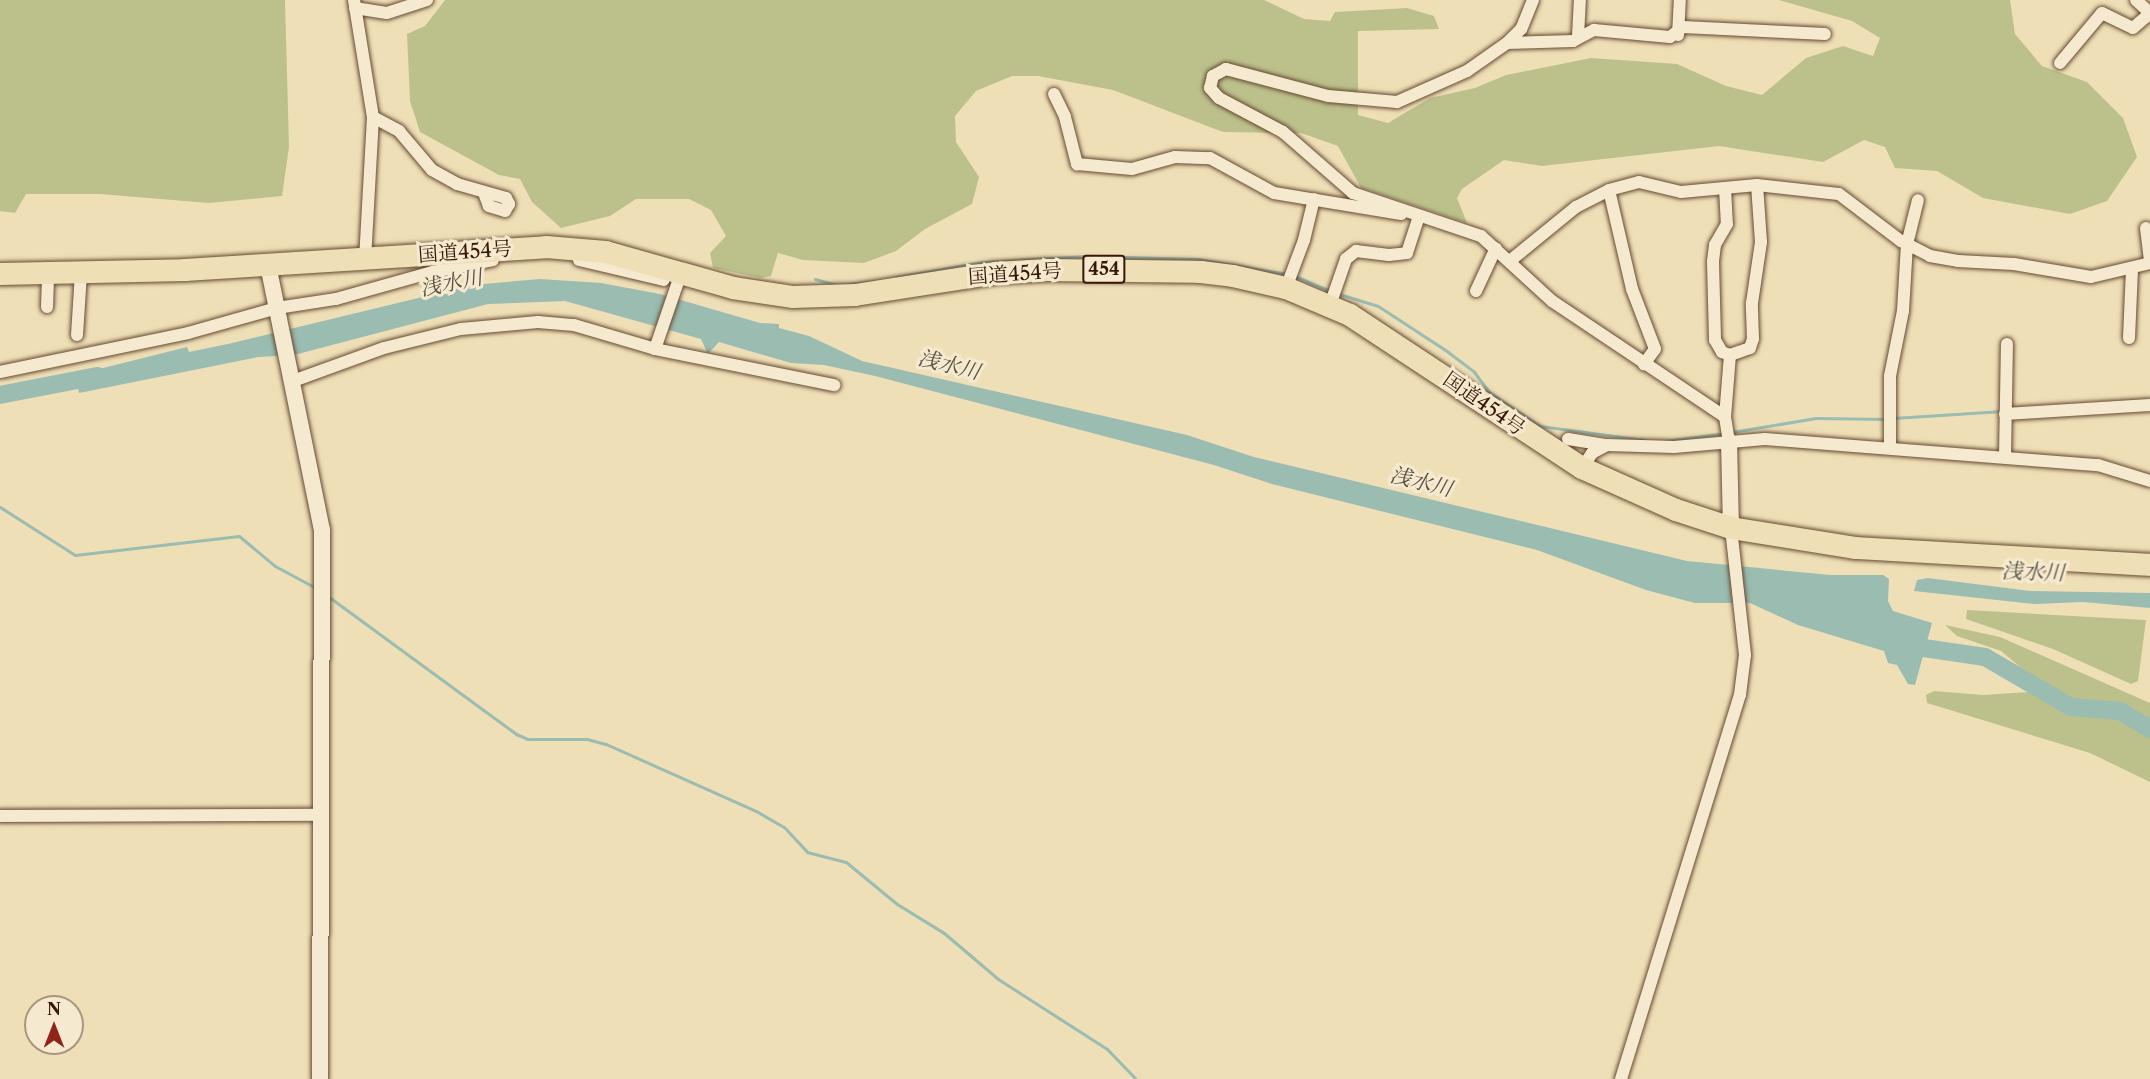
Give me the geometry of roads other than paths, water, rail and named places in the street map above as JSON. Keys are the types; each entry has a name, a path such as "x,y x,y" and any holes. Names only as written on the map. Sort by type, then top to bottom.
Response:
{"highway":[{"name":"国道454号","path":"0,274 268,265 577,248 678,282 793,297 864,294 995,273 1091,269 1201,272 1286,288 1330,305 1388,338 1582,468 1676,510 1731,528 1856,548 2150,566"}],"street":[{"path":"365,258 373,117 363,73 355,4 387,13 427,0"},
{"path":"1533,0 1521,29 1507,43 1467,71 1397,102 1328,96 1226,69 1213,76 1210,88 1219,98 1283,132 1353,192 1480,236 1510,260 1552,301 1725,417"},
{"path":"1578,36 1580,0"},
{"path":"1678,34 1680,0"},
{"path":"2060,63 2102,13 2133,28 2150,13 2136,0"},
{"path":"1678,34 1683,27 1825,34"},
{"path":"1507,43 1573,41 1578,36 1594,30 1678,34"},
{"path":"1054,94 1065,117 1077,164 1132,169 1175,157 1210,158 1274,193 1422,216"},
{"path":"373,117 399,131 432,170 484,193"},
{"path":"1510,260 1557,220 1609,190 1639,182 1681,192 1757,185 1839,194 1871,222 1930,256 1958,261 2014,264 2091,277 2132,268 2150,261 2146,228"},
{"path":"1725,188 1727,224 1715,245 1713,262 1715,340 1722,352 1730,355 1750,348 1753,339 1752,303 1761,242 1757,185"},
{"path":"1609,190 1632,289 1654,349 1644,364"},
{"path":"1286,288 1304,240 1314,199"},
{"path":"1890,448 1890,376 1903,311 1907,244 1918,200"},
{"path":"1330,305 1346,259 1356,251 1401,256 1407,253 1422,216"},
{"path":"1476,291 1496,248"},
{"path":"0,372 188,333 336,299 434,272 500,260 587,261 678,282 656,344"},
{"path":"268,265 292,375 321,530 320,1079"},
{"path":"2129,338 2132,268"},
{"path":"77,335 81,273"},
{"path":"47,307 48,274"},
{"path":"292,375 384,348 486,324 574,325 656,344 699,358 719,360 782,378 805,378 834,385"},
{"path":"2005,456 2007,344"},
{"path":"1621,1079 1740,695 1745,655 1731,528 1729,441 1725,417 1730,355"},
{"path":"2005,414 2150,405"},
{"path":"1568,439 1608,445 1664,447 1765,439 2005,456 2098,465 2150,481"},
{"path":"1582,468 1592,453 1608,445"},
{"path":"0,816 321,816"}],"water":[{"path":"540,279 601,283 660,294 760,323 779,324 779,328 809,336 862,361 1187,435 1254,457 1687,561 1830,575 1883,575 1889,579 1888,601 1893,611 1932,623 1915,685 1908,684 1897,665 1888,663 1884,651 1798,625 1750,603 1695,603 1646,590 1537,550 1272,484 1214,465 875,376 824,365 791,363 719,342 708,354 701,339 565,301 488,304 294,355 258,357 79,393 75,375 187,347 189,352 228,344 472,285"},
{"path":"1928,578 2030,591 2150,593 2150,608 2083,602 2035,604 1914,591 1917,580"}],"waterway":[{"path":"896,277 982,262 1086,256 1198,259 1288,274"},
{"path":"1295,276 1330,291"},
{"path":"815,279 838,285 875,281"},
{"path":"1336,293 1378,306 1444,349 1474,372 1489,392 1540,426 1645,440"},
{"name":"浅水川","path":"0,395 98,376"},
{"path":"1893,418 2003,411"},
{"path":"1732,432 1816,418 1886,419"},
{"path":"1664,441 1726,433"},
{"path":"0,507 75,555 239,536 275,566 316,588"},
{"path":"329,597 516,734 528,739 587,739 606,744 756,811 784,827 807,852 846,862 897,904 944,933 998,979 1107,1049 1136,1079"},
{"path":"1903,645 1985,657 2071,707 2120,711 2150,729"}]}
